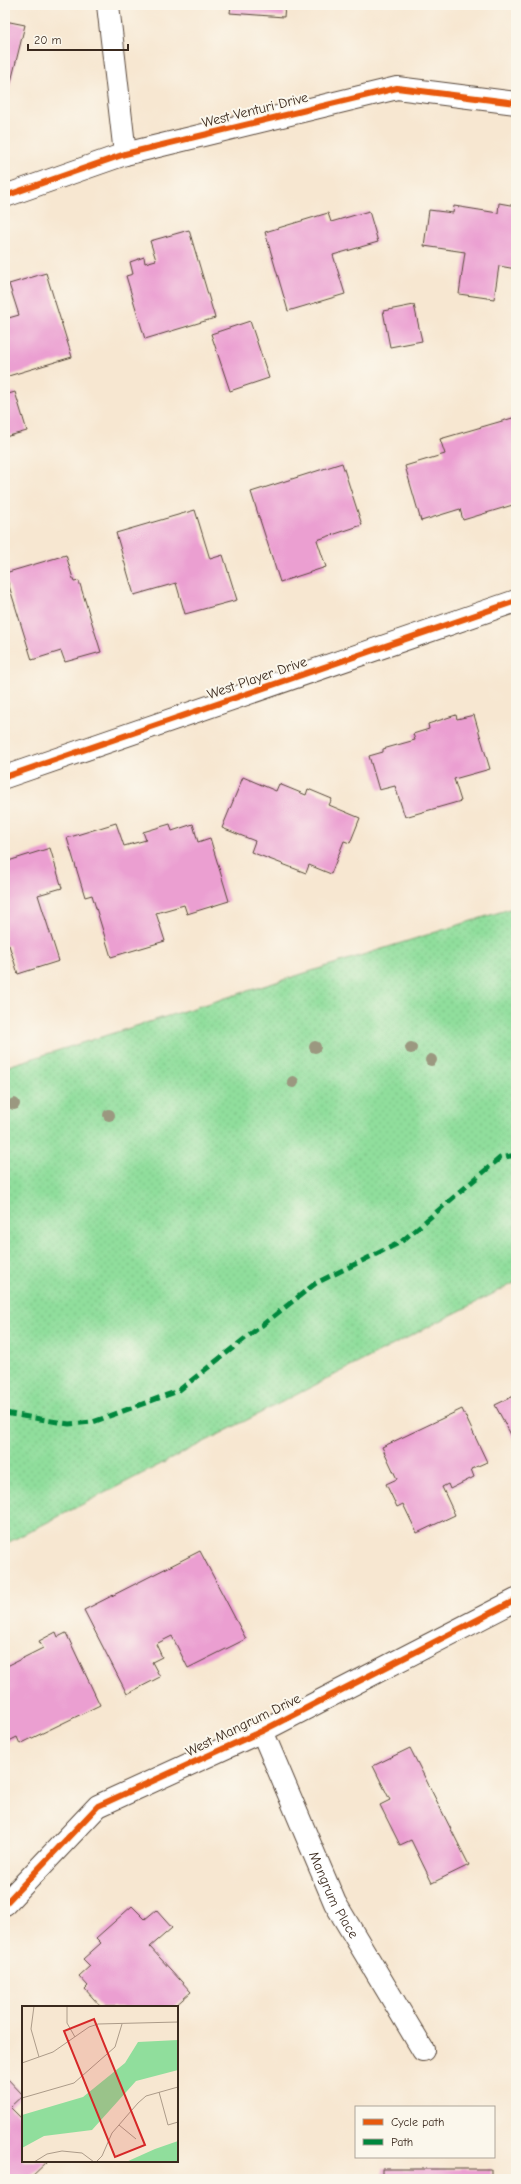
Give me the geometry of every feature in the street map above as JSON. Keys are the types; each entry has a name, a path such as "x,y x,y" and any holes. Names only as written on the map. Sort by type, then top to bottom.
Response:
{"street":[{"path":"108,5 125,154"},
{"name":"West Venturi Drive","path":"5,196 125,154 397,88 516,103"},
{"name":"West Player Drive","path":"5,777 516,601"},
{"name":"West Mangrum Drive","path":"5,1904 98,1806 262,1731 516,1600"},
{"name":"Mangrum Place","path":"262,1731 335,1902 423,2050"}],"green space":[{"path":"516,907 516,1282 5,1544 5,1067"}],"building":[{"path":"231,5 285,5 284,17 230,13"},
{"path":"5,21 25,25 8,94 5,93"},
{"path":"499,203 516,206 516,269 499,266 494,299 459,294 465,252 424,246 429,210 453,213 454,206 498,213"},
{"path":"369,211 378,242 333,255 345,294 288,311 265,232 328,213 331,222"},
{"path":"189,230 215,318 145,339 126,276 133,274 130,262 144,257 145,263 156,260 150,241"},
{"path":"46,273 72,357 5,377 5,319 19,315 9,284"},
{"path":"414,305 422,341 390,347 383,311"},
{"path":"250,321 269,378 230,391 211,334"},
{"path":"15,392 27,431 5,437 5,395"},
{"path":"516,417 516,504 463,520 460,509 421,521 405,466 445,454 440,439"},
{"path":"342,463 362,525 317,540 326,567 280,582 251,492"},
{"path":"195,510 210,559 223,555 237,600 185,614 176,583 134,595 116,533"},
{"path":"66,555 74,582 79,581 101,652 65,662 61,651 32,660 5,573"},
{"path":"456,715 457,719 474,715 490,769 454,779 461,801 405,817 395,786 379,790 369,756 383,752 383,749 415,740 413,734 429,729 428,724"},
{"path":"243,777 276,791 279,784 306,795 308,789 332,799 329,805 360,818 350,843 344,841 331,874 309,865 306,873 251,852 255,841 222,828"},
{"path":"116,823 124,846 146,840 143,832 170,824 172,831 193,824 198,842 210,838 229,901 187,914 184,905 156,913 165,941 111,957 92,895 85,897 67,838"},
{"path":"50,848 62,888 38,895 59,961 18,974 9,945 5,946 5,862"},
{"path":"516,1395 516,1444 495,1405"},
{"path":"462,1409 487,1462 471,1469 474,1477 450,1489 448,1484 442,1487 455,1515 417,1533 403,1504 397,1507 386,1484 397,1479 382,1447"},
{"path":"200,1551 246,1639 188,1668 172,1636 156,1644 162,1657 152,1662 160,1677 127,1694 84,1610"},
{"path":"56,1632 58,1637 66,1633 100,1705 20,1744 17,1737 5,1743 5,1667 43,1648 39,1641"},
{"path":"410,1748 469,1865 432,1883 411,1840 400,1845 380,1805 390,1800 373,1766"},
{"path":"132,1906 145,1919 156,1910 172,1928 150,1947 191,1992 175,2006 100,2006 85,1989 88,1986 79,1976 90,1966 83,1959 101,1943 96,1938"},
{"path":"5,2076 22,2094 22,2096 10,2107 22,2119 22,2162 47,2162 29,2179 5,2179"},
{"path":"382,2169 491,2169 491,2179 382,2179"}],"marked path":[{"path":"5,1413 69,1424 93,1422 178,1391 316,1283 401,1242 500,1158 516,1155"}],"cycle path":[{"path":"5,196 125,154 397,88 516,103"},
{"path":"5,777 516,601"},
{"path":"5,1904 98,1806 262,1731 516,1600"}]}
